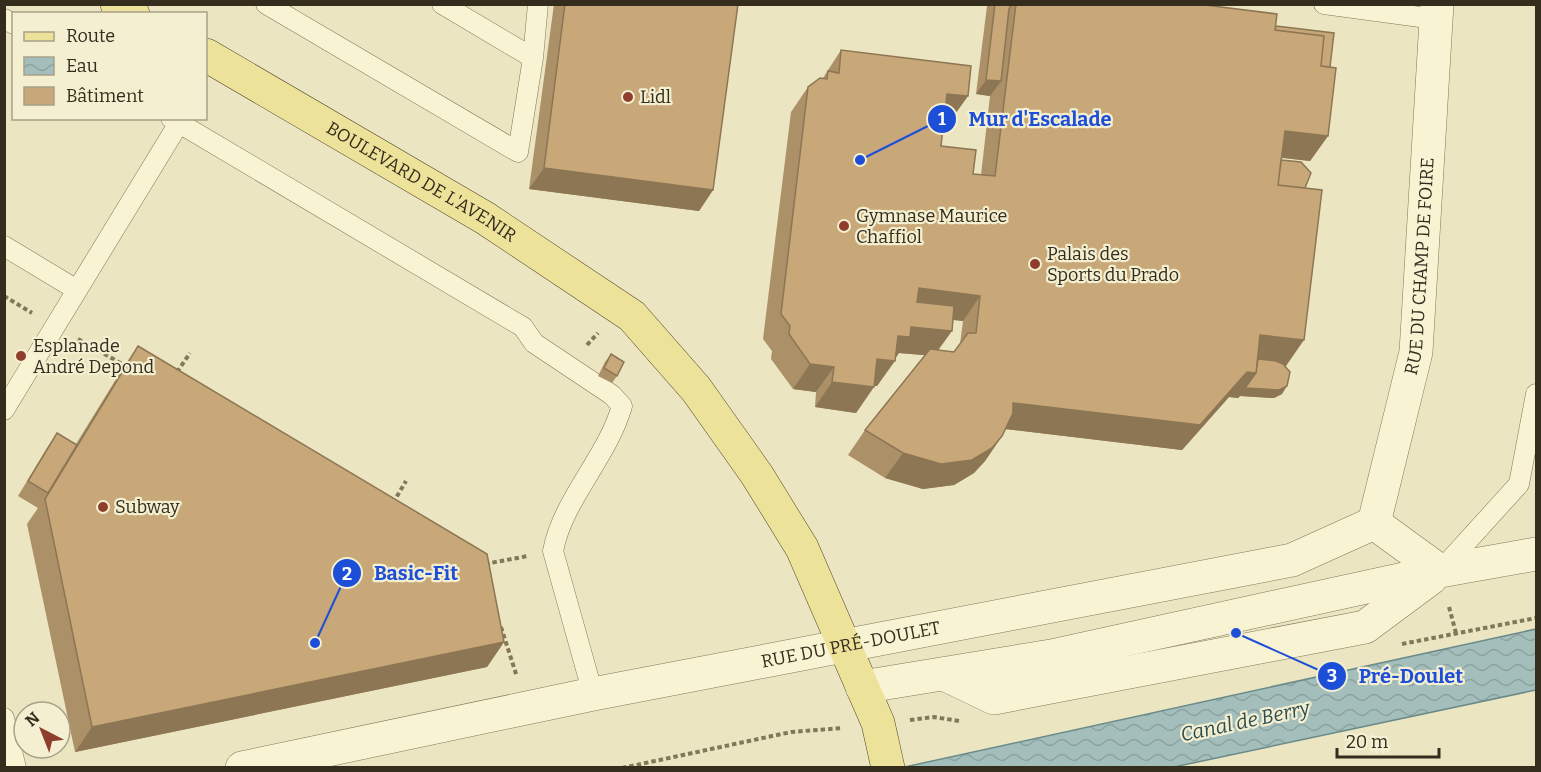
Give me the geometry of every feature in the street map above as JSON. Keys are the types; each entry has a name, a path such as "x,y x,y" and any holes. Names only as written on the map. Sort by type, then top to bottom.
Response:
{"main road":[{"path":"117,4 130,12"},
{"name":"BOULEVARD DE L'AVENIR","path":"207,56 485,218 626,313 696,388 757,475 802,548 878,723 888,768"}],"street":[{"name":"RUE DU CHAMP DE FOIRE","path":"1374,523 1416,352 1436,12"},
{"path":"1374,523 1440,571"},
{"name":"RUE DU PRÉ-DOULET","path":"242,768 593,694 1292,560 1374,523"},
{"path":"862,687 944,674 994,698 1365,627 1440,571 1536,554"}],"lane":[{"path":"266,4 518,152 533,58 538,4"},
{"path":"442,4 533,58"},
{"path":"1324,4 1436,12"},
{"path":"4,410 175,121 503,314 523,327 534,343 612,395 622,406 615,431 557,530 553,551 593,694"},
{"path":"4,246 77,290"},
{"path":"1440,571 1519,484 1536,394"},
{"path":"4,718 11,762"}],"path":[{"path":"4,296 136,372"},
{"path":"568,366 626,313"},
{"path":"173,380 190,353"},
{"path":"388,512 406,481"},
{"path":"485,576 481,565 553,551"},
{"path":"499,620 526,708"}],"water":[{"name":"Canal de Berry","path":"1536,629 1536,690 1174,767 900,768"}],"building":[{"name":"Lidl","path":"565,4 738,4 713,190 544,168"},
{"path":"995,4 1012,4 1009,9 1001,81 986,80"},
{"name":"Palais des Sports du Prado","path":"1016,4 1197,4 1277,14 1275,30 1324,36 1321,66 1336,68 1328,136 1285,131 1278,185 1322,190 1304,340 1260,335 1256,373 1247,372 1200,425 1013,403 1013,413 1002,436 992,448 972,460 941,464 903,453 865,430 930,349 954,352 968,333 976,333 980,296 919,288 917,302 954,306 952,331 911,327 910,337 898,336 895,361 877,359 874,387 832,382 834,367 810,364 789,334 790,326 781,314 808,87 820,78 827,79 828,71 839,73 841,50 971,66 968,96 947,94 941,146 976,150 973,174 995,176"},
{"path":"1276,26 1334,33 1330,67 1321,66 1324,36 1275,30"},
{"path":"1281,160 1301,162 1311,173 1305,188 1278,185"},
{"path":"138,346 487,554 504,642 92,727 45,499"},
{"path":"611,354 624,362 617,376 604,368"},
{"path":"1258,359 1283,364 1290,372 1287,386 1279,390 1245,388 1256,373"},
{"path":"57,433 77,445 48,493 28,481"}],"place":[{"name":"Lidl","path":"628,97"},
{"name":"Mur d'Escalade","path":"860,160"},
{"name":"Gymnase Maurice Chaffiol","path":"844,226"},
{"name":"Palais des Sports du Prado","path":"1035,264"},
{"name":"Esplanade André Depond","path":"21,356"},
{"name":"Subway","path":"103,507"},
{"name":"Pré-Doulet","path":"1236,633"},
{"name":"Basic-Fit","path":"315,643"}]}
